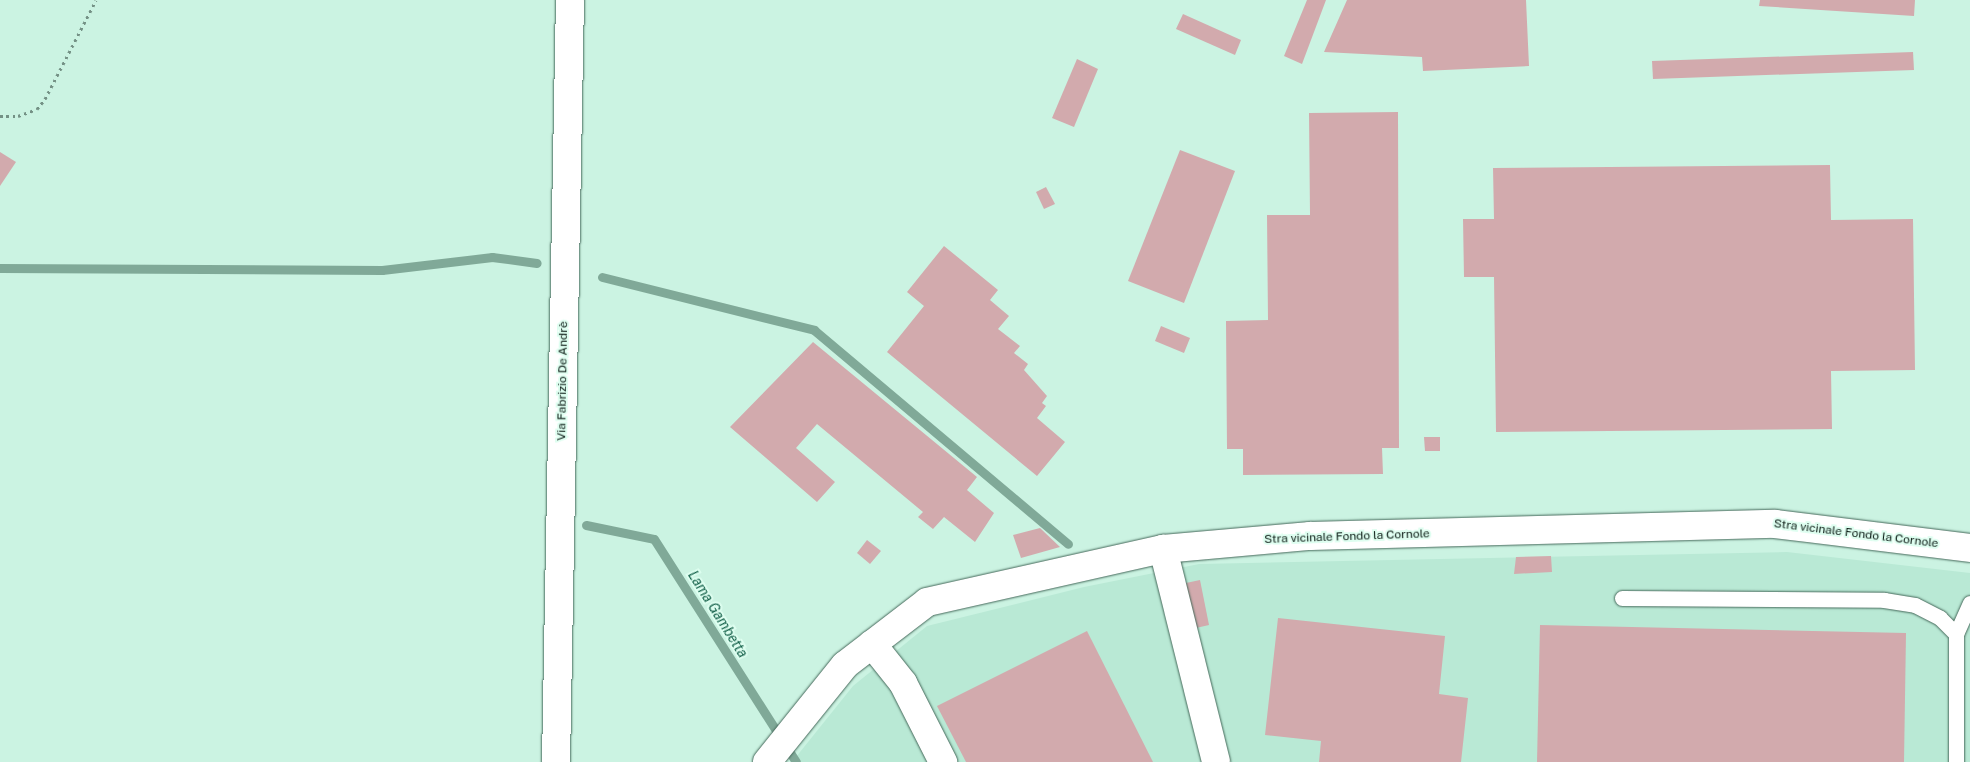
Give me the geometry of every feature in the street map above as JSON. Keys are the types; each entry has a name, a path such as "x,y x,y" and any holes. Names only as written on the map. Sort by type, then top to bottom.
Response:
{"street":[{"name":"Via Fabrizio De Andrè","path":"556,762 570,0"},
{"name":"Stra vicinale Fondo la Cornole","path":"771,758 845,664 927,602 1163,549 1310,536 1775,524 1970,548"},
{"path":"1163,549 1216,762"},
{"path":"872,644 903,683 944,762"}],"lane":[{"path":"1622,598 1884,600 1916,605 1940,618 1956,634"},
{"path":"1956,762 1956,634 1970,603"}],"path":[{"path":"0,116 24,114 45,99 96,0"}],"shaded area":[{"path":"1787,552 1970,573 1970,762 792,762 853,686 927,626 1084,587 1199,564"}],"building":[{"path":"1307,0 1326,0 1302,64 1284,56"},
{"path":"1347,0 1526,0 1529,66 1423,71 1422,57 1324,52"},
{"path":"1760,0 1915,0 1914,16 1759,6"},
{"path":"1183,14 1241,40 1235,55 1176,29"},
{"path":"1913,52 1914,70 1653,79 1652,61"},
{"path":"1077,59 1098,69 1074,127 1052,118"},
{"path":"1398,112 1399,448 1382,448 1383,474 1243,475 1243,449 1227,449 1226,321 1268,320 1267,215 1310,215 1309,113"},
{"path":"1180,150 1235,171 1184,303 1128,281"},
{"path":"0,152 16,162 0,186"},
{"path":"1830,165 1831,220 1913,219 1915,370 1831,371 1832,429 1496,432 1494,277 1464,277 1463,219 1494,219 1493,168"},
{"path":"1046,187 1055,204 1044,209 1036,192"},
{"path":"944,246 998,290 990,300 1009,316 998,329 1020,346 1014,353 1028,364 1024,370 1047,396 1042,403 1046,406 1037,418 1065,442 1037,476 887,352 924,306 907,292"},
{"path":"1161,326 1190,338 1184,353 1155,341"},
{"path":"813,342 977,477 967,490 994,513 975,542 944,517 933,529 918,517 923,512 817,424 796,448 835,482 817,502 730,427"},
{"path":"1424,437 1440,437 1440,451 1425,451"},
{"path":"1040,528 1060,547 1021,558 1013,535"},
{"path":"867,540 881,551 870,564 857,553"},
{"path":"1551,556 1552,572 1514,574 1516,557"},
{"path":"1200,580 1209,625 1196,628 1186,583"},
{"path":"1278,618 1445,636 1439,694 1468,698 1461,762 1319,762 1321,741 1265,735"},
{"path":"1540,625 1906,633 1904,762 1537,762"},
{"path":"1087,631 1153,762 966,762 937,706"}],"waterway":[{"path":"0,268 382,270 492,257 537,263"},
{"path":"602,277 814,330 1068,544"},
{"name":"Lama Gambetta","path":"586,525 654,539 796,762"}]}
